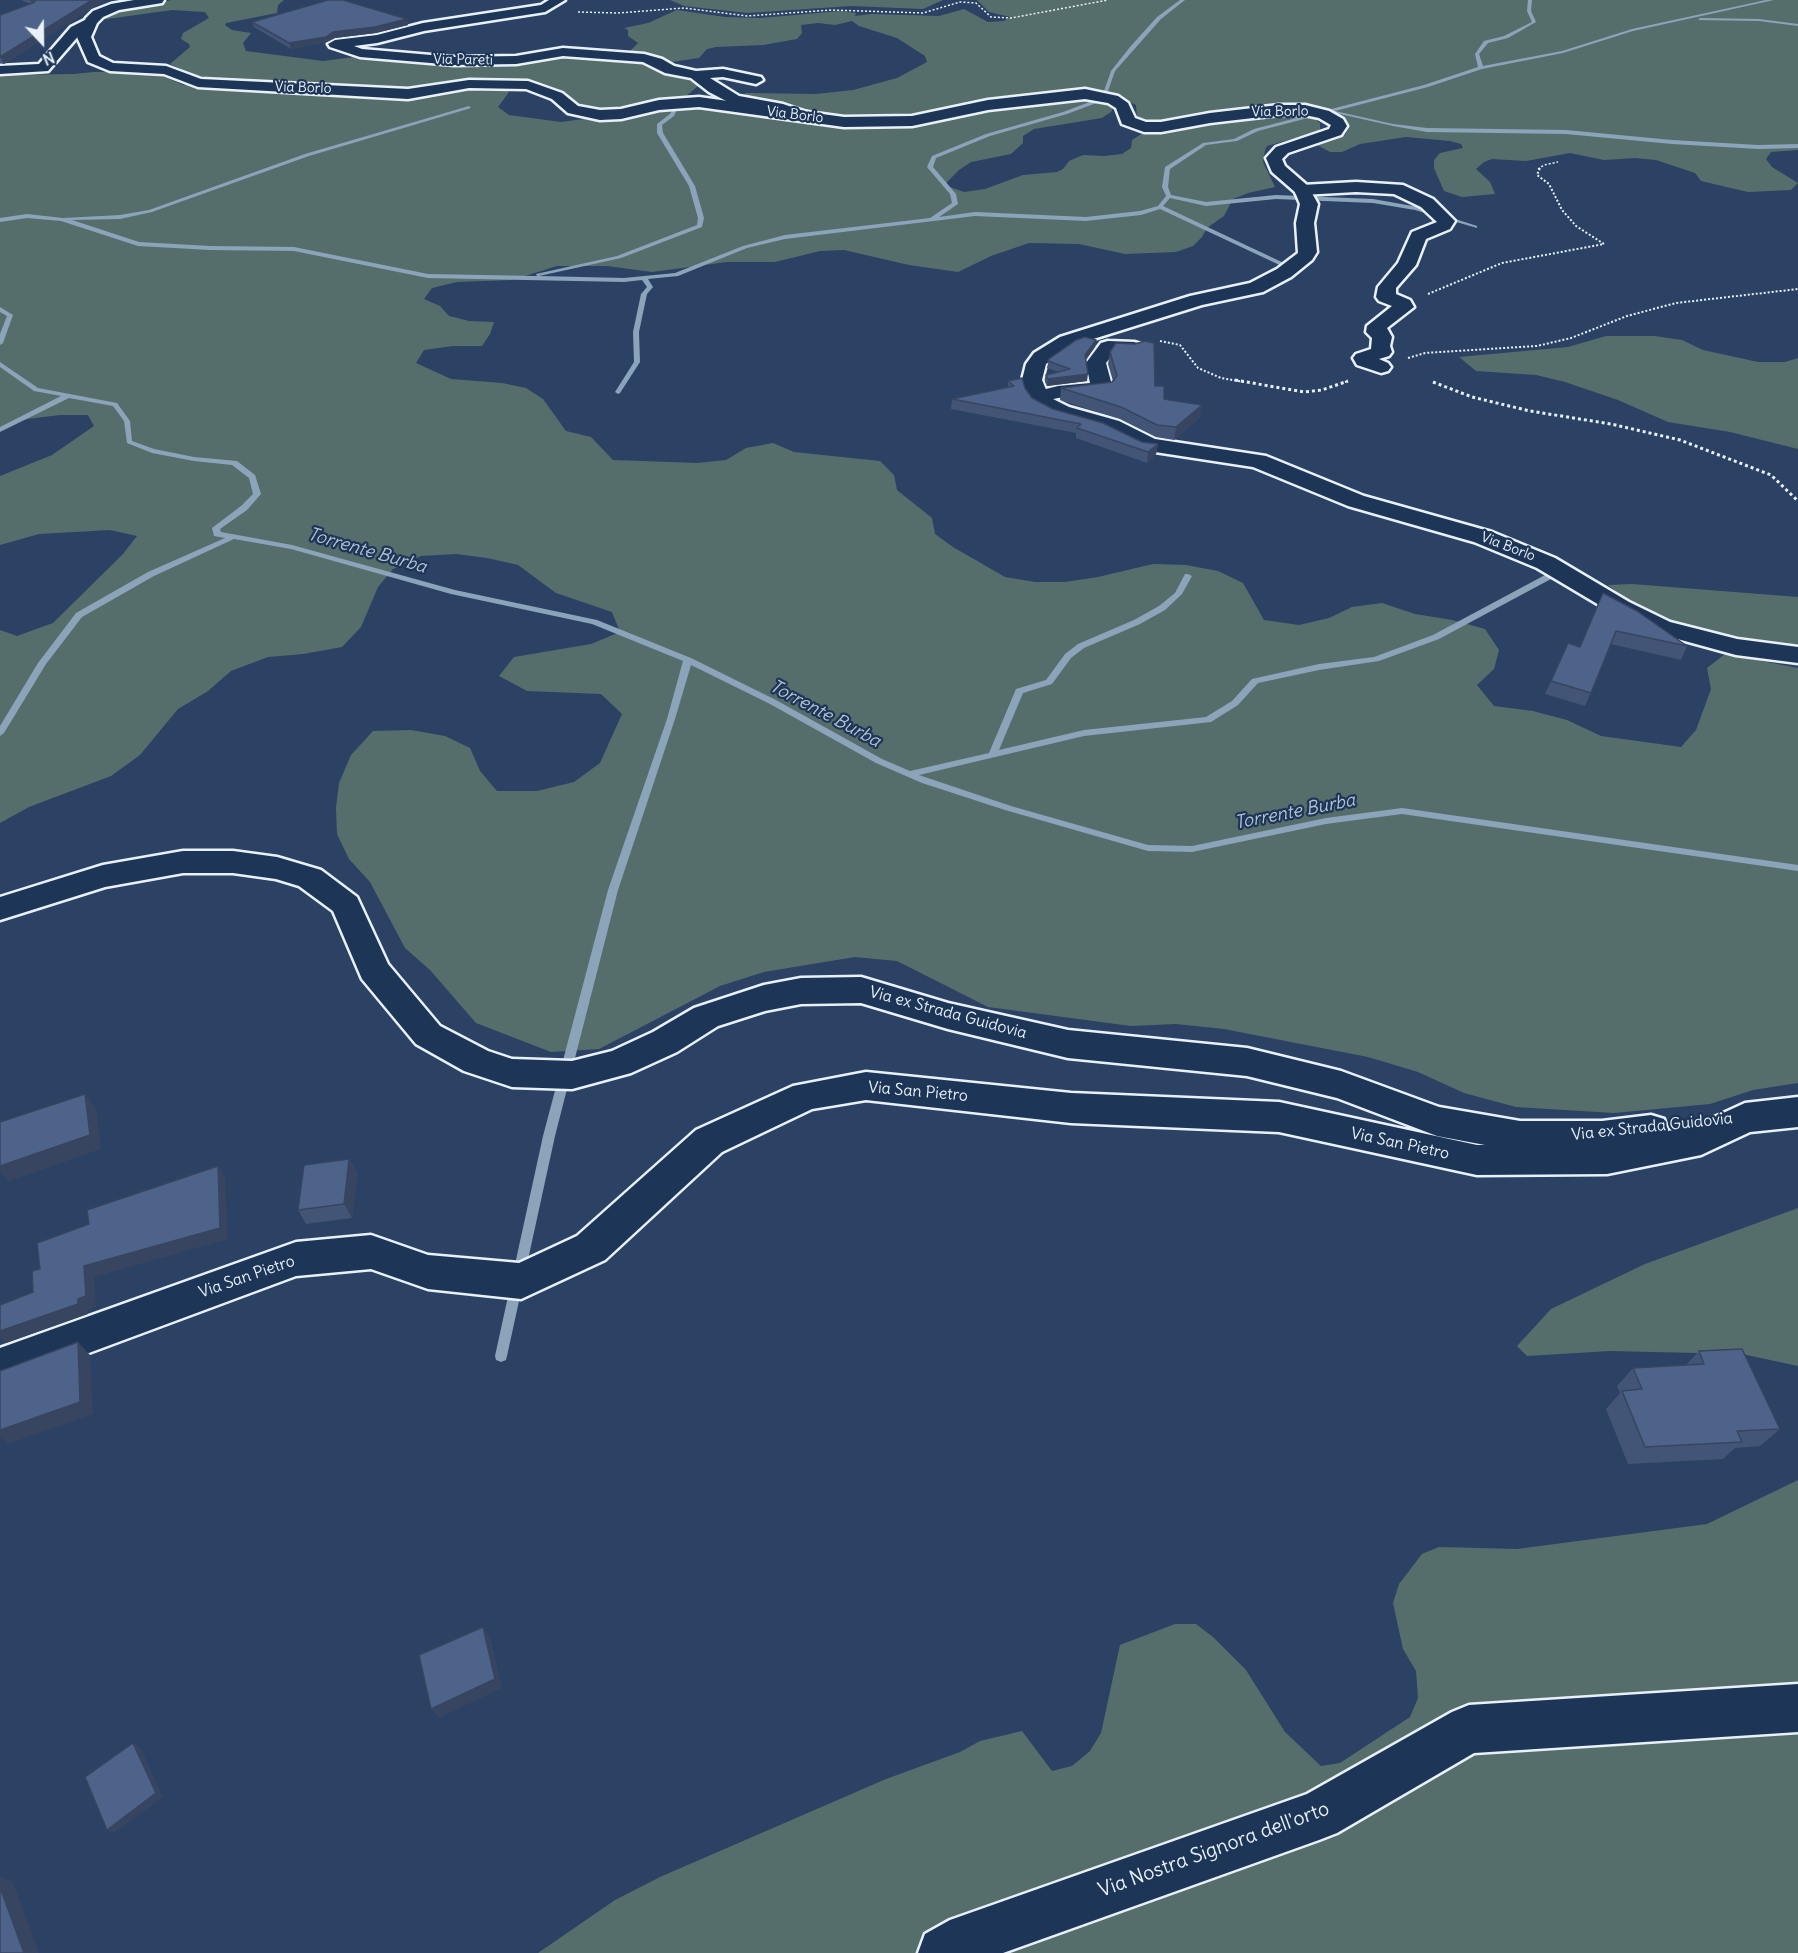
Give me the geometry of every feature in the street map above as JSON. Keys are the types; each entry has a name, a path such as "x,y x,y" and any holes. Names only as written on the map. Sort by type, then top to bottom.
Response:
{"street":[{"path":"0,70 43,68 76,30 108,10 157,0"},
{"name":"Via Pareti","path":"551,4 489,19 423,27 377,39 335,44 360,53 454,61 516,60 563,52 644,58 657,62 670,70 696,75 714,89 735,99 778,107 808,117"},
{"name":"Via Borlo","path":"91,21 86,30 84,42 90,55 101,64 118,68 166,70 198,83 399,94 469,84 528,85 557,96 573,110 600,115 621,114 684,102 844,122 912,121 988,105 1085,94 1113,99 1123,106 1128,121 1144,128 1251,112 1292,110 1316,112 1337,122 1339,126 1335,132 1282,150 1274,158 1278,168 1302,190"},
{"path":"696,75 723,73 756,80"},
{"path":"1134,348 1108,347 1096,363 1102,389 1058,392 1037,397 1032,380 1035,364 1041,357 1067,341 1197,300 1256,288 1293,268 1308,252 1305,223 1309,204 1302,190 1397,189 1422,199 1442,216 1446,223 1418,236 1407,266 1387,287 1386,297 1403,304 1401,310 1377,326 1376,332 1382,337 1380,346 1382,352 1363,358 1364,361 1381,367"},
{"name":"Via Borlo","path":"1037,397 1049,408 1097,421 1150,445 1258,461 1280,468 1356,501 1483,537 1546,563 1620,607 1661,627 1736,647 1798,655"},
{"name":"Via ex Strada Guidovia","path":"0,909 103,876 183,862 233,862 277,868 310,878 346,905 374,970 429,1035 476,1061 512,1073 572,1075 619,1063 665,1042 706,1017 764,998 801,992 861,990 948,1016 1068,1044 1247,1062 1341,1085 1437,1121 1520,1136 1602,1136 1745,1118"},
{"name":"Via San Pietro","path":"0,1366 296,1259 371,1252 428,1272 521,1281 591,1248 709,1141 806,1096 866,1086 1071,1108 1279,1117 1477,1160 1607,1159 1701,1140 1745,1118 1798,1112"},
{"name":"Via Nostra Signora dell'orto","path":"944,1953 969,1939 1319,1815 1469,1729 1798,1708"}],"path":[{"path":"551,4 556,11 618,13 684,8 739,15 770,16 831,10 923,13 960,2 976,3 981,10 992,17 1011,18 1108,0"},
{"path":"1403,304 1502,262 1604,244 1576,226 1562,210 1550,184 1537,175 1538,170 1544,165 1558,162"},
{"path":"1134,348 1161,341 1175,343 1183,347 1198,368 1211,375 1304,392 1330,388 1381,367 1425,353 1479,351 1548,343 1571,338 1627,316 1676,303 1798,289"},
{"path":"1433,382 1472,397 1530,411 1611,424 1680,440 1771,476 1798,501"}],"green space":[{"path":"172,0 284,0 278,5 277,13 226,23 225,25 232,30 251,33 243,43 246,51 323,61 362,56 429,62 559,55 634,60 686,78 698,86 684,98 654,100 621,110 600,111 577,105 562,93 539,85 505,80 399,91 219,81 199,77 170,64 190,47 181,39 183,33 209,18 205,12 172,10 100,20 116,11"},
{"path":"670,0 943,0 923,9 851,6 747,13 684,6"},
{"path":"977,0 1798,0 1798,150 1771,152 1766,159 1772,167 1798,183 1791,190 1748,192 1701,181 1695,173 1656,160 1635,158 1604,160 1570,153 1526,161 1492,159 1484,162 1476,169 1490,182 1495,194 1462,197 1444,191 1434,168 1434,160 1440,153 1463,148 1461,144 1406,137 1360,144 1342,152 1330,152 1317,145 1345,135 1349,128 1343,118 1317,108 1157,125 1144,123 1137,117 1136,105 1112,94 1088,90 1068,90 897,119 837,117 782,104 751,100 743,96 746,93 816,94 853,90 897,78 927,62 925,56 897,38 859,26 852,21 835,25 818,23 801,25 802,33 797,39 763,45 716,47 707,49 699,58 672,62 629,52 638,43 628,36 628,30 624,28 648,23 677,10 725,17 760,18 841,11 856,13 855,16 871,14 939,16 964,9 988,22 1004,21 1010,17 989,12"},
{"path":"139,72 163,76 183,85 303,90 391,98 461,88 498,88 509,92 498,107 509,115 561,122 681,106 711,107 843,125 1019,108 1086,98 1101,98 1112,104 1111,112 1102,118 1034,129 1023,136 1023,143 1011,154 971,162 947,182 947,186 964,192 985,189 1023,175 1057,172 1063,169 1069,161 1083,155 1122,154 1131,148 1132,140 1143,133 1265,114 1311,116 1320,123 1320,131 1267,146 1263,162 1275,187 1233,199 1224,216 1207,228 1193,246 1176,252 1125,254 1079,244 1029,243 991,256 958,272 909,265 844,250 820,251 775,262 727,262 652,272 607,266 557,266 512,280 457,282 432,288 424,299 440,306 449,316 469,321 494,322 482,346 453,346 424,350 416,363 451,379 502,383 526,388 543,399 566,431 591,437 613,460 697,463 726,460 746,448 773,443 794,452 880,461 894,475 897,490 932,518 935,534 1005,577 1035,582 1065,582 1153,564 1186,565 1218,571 1243,583 1264,620 1299,625 1329,618 1352,607 1382,603 1415,614 1452,620 1485,629 1499,650 1494,669 1477,685 1494,706 1533,711 1567,720 1601,736 1681,747 1696,730 1711,689 1707,668 1725,654 1798,668 1798,1083 1753,1090 1710,1104 1614,1113 1516,1107 1464,1093 1418,1072 1368,1057 1224,1029 1176,1024 1131,1026 988,1007 897,961 855,957 764,972 720,986 599,1049 551,1052 476,1023 430,970 405,948 370,882 349,859 337,834 336,808 339,783 351,755 373,731 411,730 445,736 470,748 480,771 497,791 537,791 574,782 600,763 622,714 601,694 527,691 499,676 514,657 591,644 620,632 612,612 556,593 518,565 487,558 456,554 421,556 393,569 378,587 361,627 342,647 268,657 231,671 208,691 178,709 140,755 111,776 29,807 0,823 0,630 17,636 53,623 123,554 137,536 110,530 39,534 0,545 0,476 52,455 94,426 88,415 60,415 27,419 0,427 0,75"},
{"path":"1606,336 1655,336 1682,340 1703,350 1758,362 1785,362 1798,358 1798,449 1730,432 1668,422 1618,400 1565,382 1536,375 1476,371 1459,357 1568,347"},
{"path":"1632,584 1798,597 1798,647 1750,641 1683,626 1629,601 1608,585"},
{"path":"1798,1208 1798,1366 1742,1354 1610,1351 1527,1356 1517,1346 1551,1309 1645,1264"},
{"path":"1798,1480 1798,1953 538,1953 615,1900 660,1877 886,1779 960,1752 980,1741 1022,1731 1052,1771 1072,1766 1090,1751 1101,1733 1120,1645 1175,1624 1196,1624 1213,1637 1246,1670 1285,1732 1321,1766 1340,1763 1410,1717 1418,1698 1416,1671 1403,1649 1393,1603 1399,1584 1422,1554 1439,1547 1517,1549 1707,1524"}],"building":[{"path":"31,0 92,0 0,57 0,15 35,2"},
{"path":"328,0 343,0 407,19 375,27 333,32 326,37 289,43 252,22"},
{"path":"1085,337 1096,340 1085,355 1088,374 1048,379 1046,375 1070,369 1048,361 1049,359 1076,340"},
{"path":"1145,341 1154,343 1155,386 1164,386 1164,399 1202,405 1176,427 1157,425 1121,407 1061,388 1112,382 1117,376 1110,352 1116,343 1135,344"},
{"path":"1022,378 1032,398 1053,409 1103,423 1142,442 1158,444 1148,452 1077,428 1081,424 952,399 1014,386 1008,381"},
{"path":"1603,593 1637,611 1687,646 1616,631 1591,693 1551,681 1568,643 1580,647"},
{"path":"85,1094 90,1135 0,1166 0,1122"},
{"path":"349,1159 344,1204 298,1210 304,1165"},
{"path":"218,1166 220,1228 84,1266 86,1296 78,1299 78,1304 0,1331 0,1305 33,1292 32,1271 40,1269 37,1243 89,1224 87,1210"},
{"path":"78,1342 80,1402 0,1430 0,1371"},
{"path":"1742,1349 1780,1429 1737,1431 1742,1442 1645,1447 1622,1391 1642,1389 1633,1368 1704,1364 1699,1351"},
{"path":"483,1627 495,1679 431,1709 419,1655"},
{"path":"133,1743 156,1793 107,1830 85,1777"},
{"path":"0,1887 24,1953 0,1953"}],"waterway":[{"path":"933,218 955,204 953,194 930,167 934,157 988,135 1065,113 1097,101 1106,91 1113,71 1132,48 1159,18 1183,0"},
{"path":"1481,68 1477,54 1486,42 1506,37 1534,22 1529,11 1530,0"},
{"path":"1481,68 1563,52 1632,30 1772,0"},
{"path":"1700,19 1759,20 1798,25"},
{"path":"1169,196 1165,187 1167,168 1205,144 1235,140 1256,130 1426,86 1481,68"},
{"path":"538,275 619,257 700,226 701,218 692,186 660,133 659,124 672,115 677,105"},
{"path":"64,219 120,217 150,211 307,155 469,107"},
{"path":"1333,112 1427,130 1566,132 1672,142 1758,147 1798,146"},
{"path":"1160,207 1169,196"},
{"path":"1169,196 1206,204 1276,197 1373,201 1416,208 1475,227"},
{"path":"644,278 676,275 745,247 785,237 975,214 1086,219 1141,213 1160,207"},
{"path":"1160,207 1286,266"},
{"path":"0,220 27,216 62,219 138,244 294,249 428,276 624,280 644,278"},
{"path":"618,392 637,362 636,332 644,294 650,287 644,278"},
{"name":"Torrente Burba","path":"0,309 10,315 0,343"},
{"name":"Torrente Burba","path":"0,364 36,390 68,396"},
{"path":"0,430 68,396"},
{"name":"Torrente Burba","path":"68,396 115,404 127,421 129,442 152,451 194,459 234,463 252,477 257,494 244,508 216,528 217,534 292,547 454,592 594,622 688,660"},
{"path":"0,733 42,663 79,615 151,574 233,537"},
{"path":"993,753 1019,691 1049,682 1068,656 1081,646 1137,622 1162,608 1178,594 1188,576"},
{"path":"910,774 1084,733 1208,720 1235,703 1255,681 1319,667 1376,659 1436,637 1548,577"},
{"path":"501,1356 549,1136 613,890 671,719 688,660"},
{"name":"Torrente Burba","path":"688,660 773,702 879,761 925,781 1008,808 1148,848 1192,849 1326,821 1402,811 1798,868"}]}
